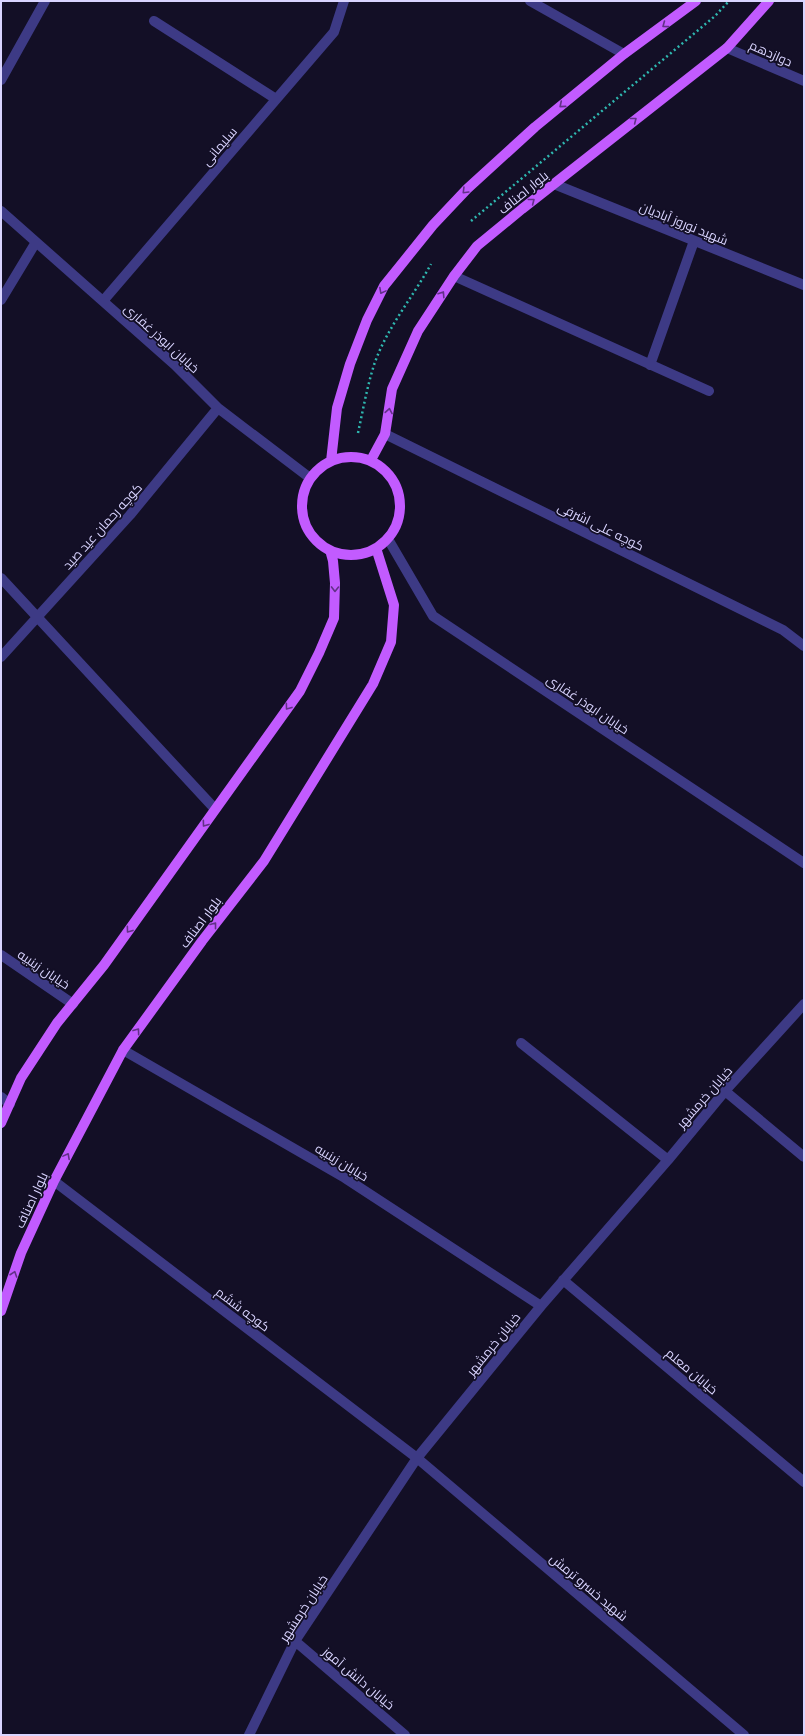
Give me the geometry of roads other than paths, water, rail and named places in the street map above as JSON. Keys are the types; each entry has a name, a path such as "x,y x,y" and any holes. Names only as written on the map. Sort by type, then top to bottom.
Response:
{"main road":[{"path":"331,461 337,408 350,364 367,320 384,286 433,225 467,189 535,127 624,54 696,1"},
{"name":"بلوار اصناف","path":"371,460 385,434 392,389 418,331 454,276 477,246 727,48 769,1"},
{"path":"344,457 358,457 371,460 384,469 394,480 400,495 401,511 397,526 388,538 376,548 361,554 345,555 330,550 316,540 306,527 302,510 303,493 310,478 319,468 331,461 344,457"},
{"name":"بلوار اصناف","path":"1,1311 21,1254 54,1181 123,1050 202,941 264,861 373,684 391,642 394,605 376,548"},
{"path":"1,1123 21,1078 57,1023 104,965 300,691 334,618 335,583 333,561 330,550"}],"street":[{"path":"1,80 45,1"},
{"name":"سلیمانی","path":"103,301 334,32 344,1"},
{"path":"530,1 624,54"},
{"path":"154,21 276,99"},
{"name":"دوازدهم","path":"727,48 804,82"},
{"name":"شهید نوروز آبادیان","path":"554,184 804,285"},
{"name":"خیابان ابوذر غفاری","path":"1,211 175,365 218,408 310,478"},
{"path":"650,365 694,241"},
{"path":"1,300 36,242"},
{"path":"454,276 709,391"},
{"name":"کوچه رحمان عید صید","path":"1,657 130,515 218,408"},
{"name":"کوچه علی اشرفی","path":"385,434 783,630 804,646"},
{"name":"خیابان ابوذر غفاری","path":"388,538 433,616 804,863"},
{"path":"1,578 215,809"},
{"name":"خیابان زینبیه","path":"1,955 73,1004"},
{"name":"خیابان خرمشهر","path":"249,1735 295,1641 417,1458 563,1280 668,1160 725,1091 804,1004"},
{"path":"521,1043 668,1160"},
{"name":"خیابان زینبیه","path":"123,1050 345,1178 541,1306"},
{"path":"725,1091 804,1157"},
{"path":"1,1098 10,1104"},
{"name":"کوچه ششم","path":"54,1181 417,1458"},
{"name":"خیابان معلم","path":"563,1280 804,1482"},
{"name":"شهید خسرو ترمش","path":"417,1458 740,1734"},
{"name":"خیابان دانش آموز","path":"295,1641 405,1735"}]}
